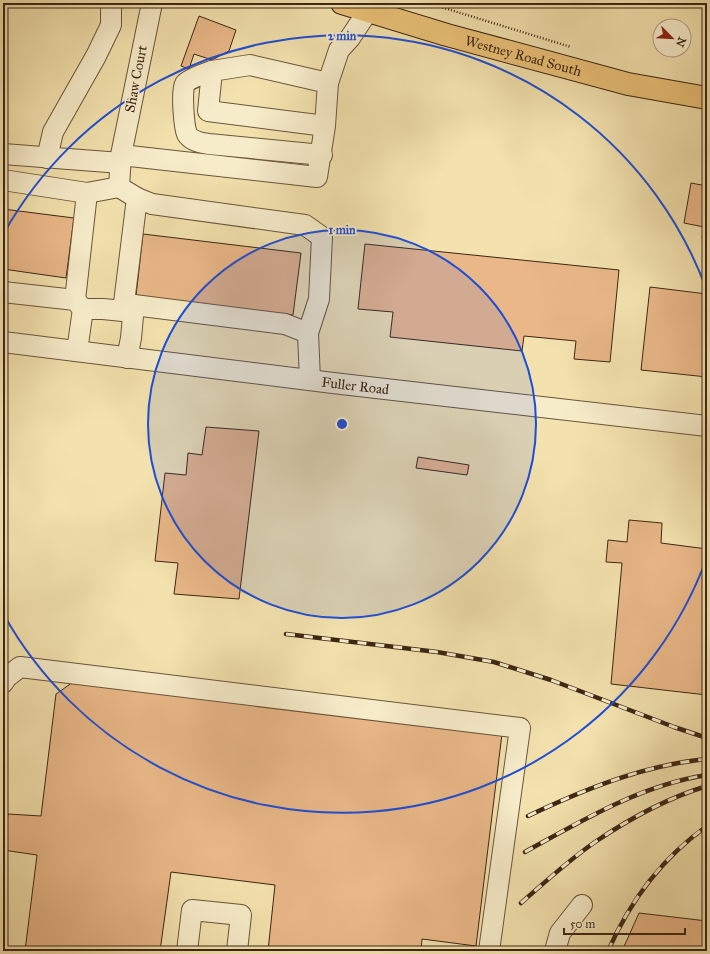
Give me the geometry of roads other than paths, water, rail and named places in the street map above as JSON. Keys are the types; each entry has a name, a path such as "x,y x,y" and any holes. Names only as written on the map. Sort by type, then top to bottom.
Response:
{"main road":[{"name":"Westney Road South","path":"342,3 447,35 628,84 707,98"}],"street":[{"path":"47,158 52,132 96,56 111,25 111,3"},
{"name":"Shaw Court","path":"119,187 121,159 152,3"},
{"path":"3,154 47,158 121,159 317,177 322,154 328,83 339,50 350,38 368,11"},
{"path":"322,154 200,143 187,134 183,91 184,85 188,81 212,71 250,65 328,83"},
{"path":"212,71 208,111 325,126"},
{"path":"3,180 88,193 119,187 137,198 152,204 305,225 322,237 319,299 308,334 310,380"},
{"path":"77,351 88,193"},
{"path":"127,358 128,308 137,198"},
{"path":"3,292 103,309 128,308 285,324 308,334"},
{"name":"Fuller Road","path":"3,342 310,380 707,426"},
{"path":"3,682 20,667 520,728 489,951"},
{"path":"555,951 560,933 582,905"},
{"path":"187,951 192,910 241,915 237,951"}],"railway":[{"path":"286,634 437,652 494,662 551,680 707,738"},
{"path":"528,816 615,780 660,767 707,759"},
{"path":"525,852 591,816 636,795 683,780 707,775"},
{"path":"521,903 557,871 608,833 663,803 707,786"},
{"path":"608,951 626,915 649,882 676,852 707,826"}]}
